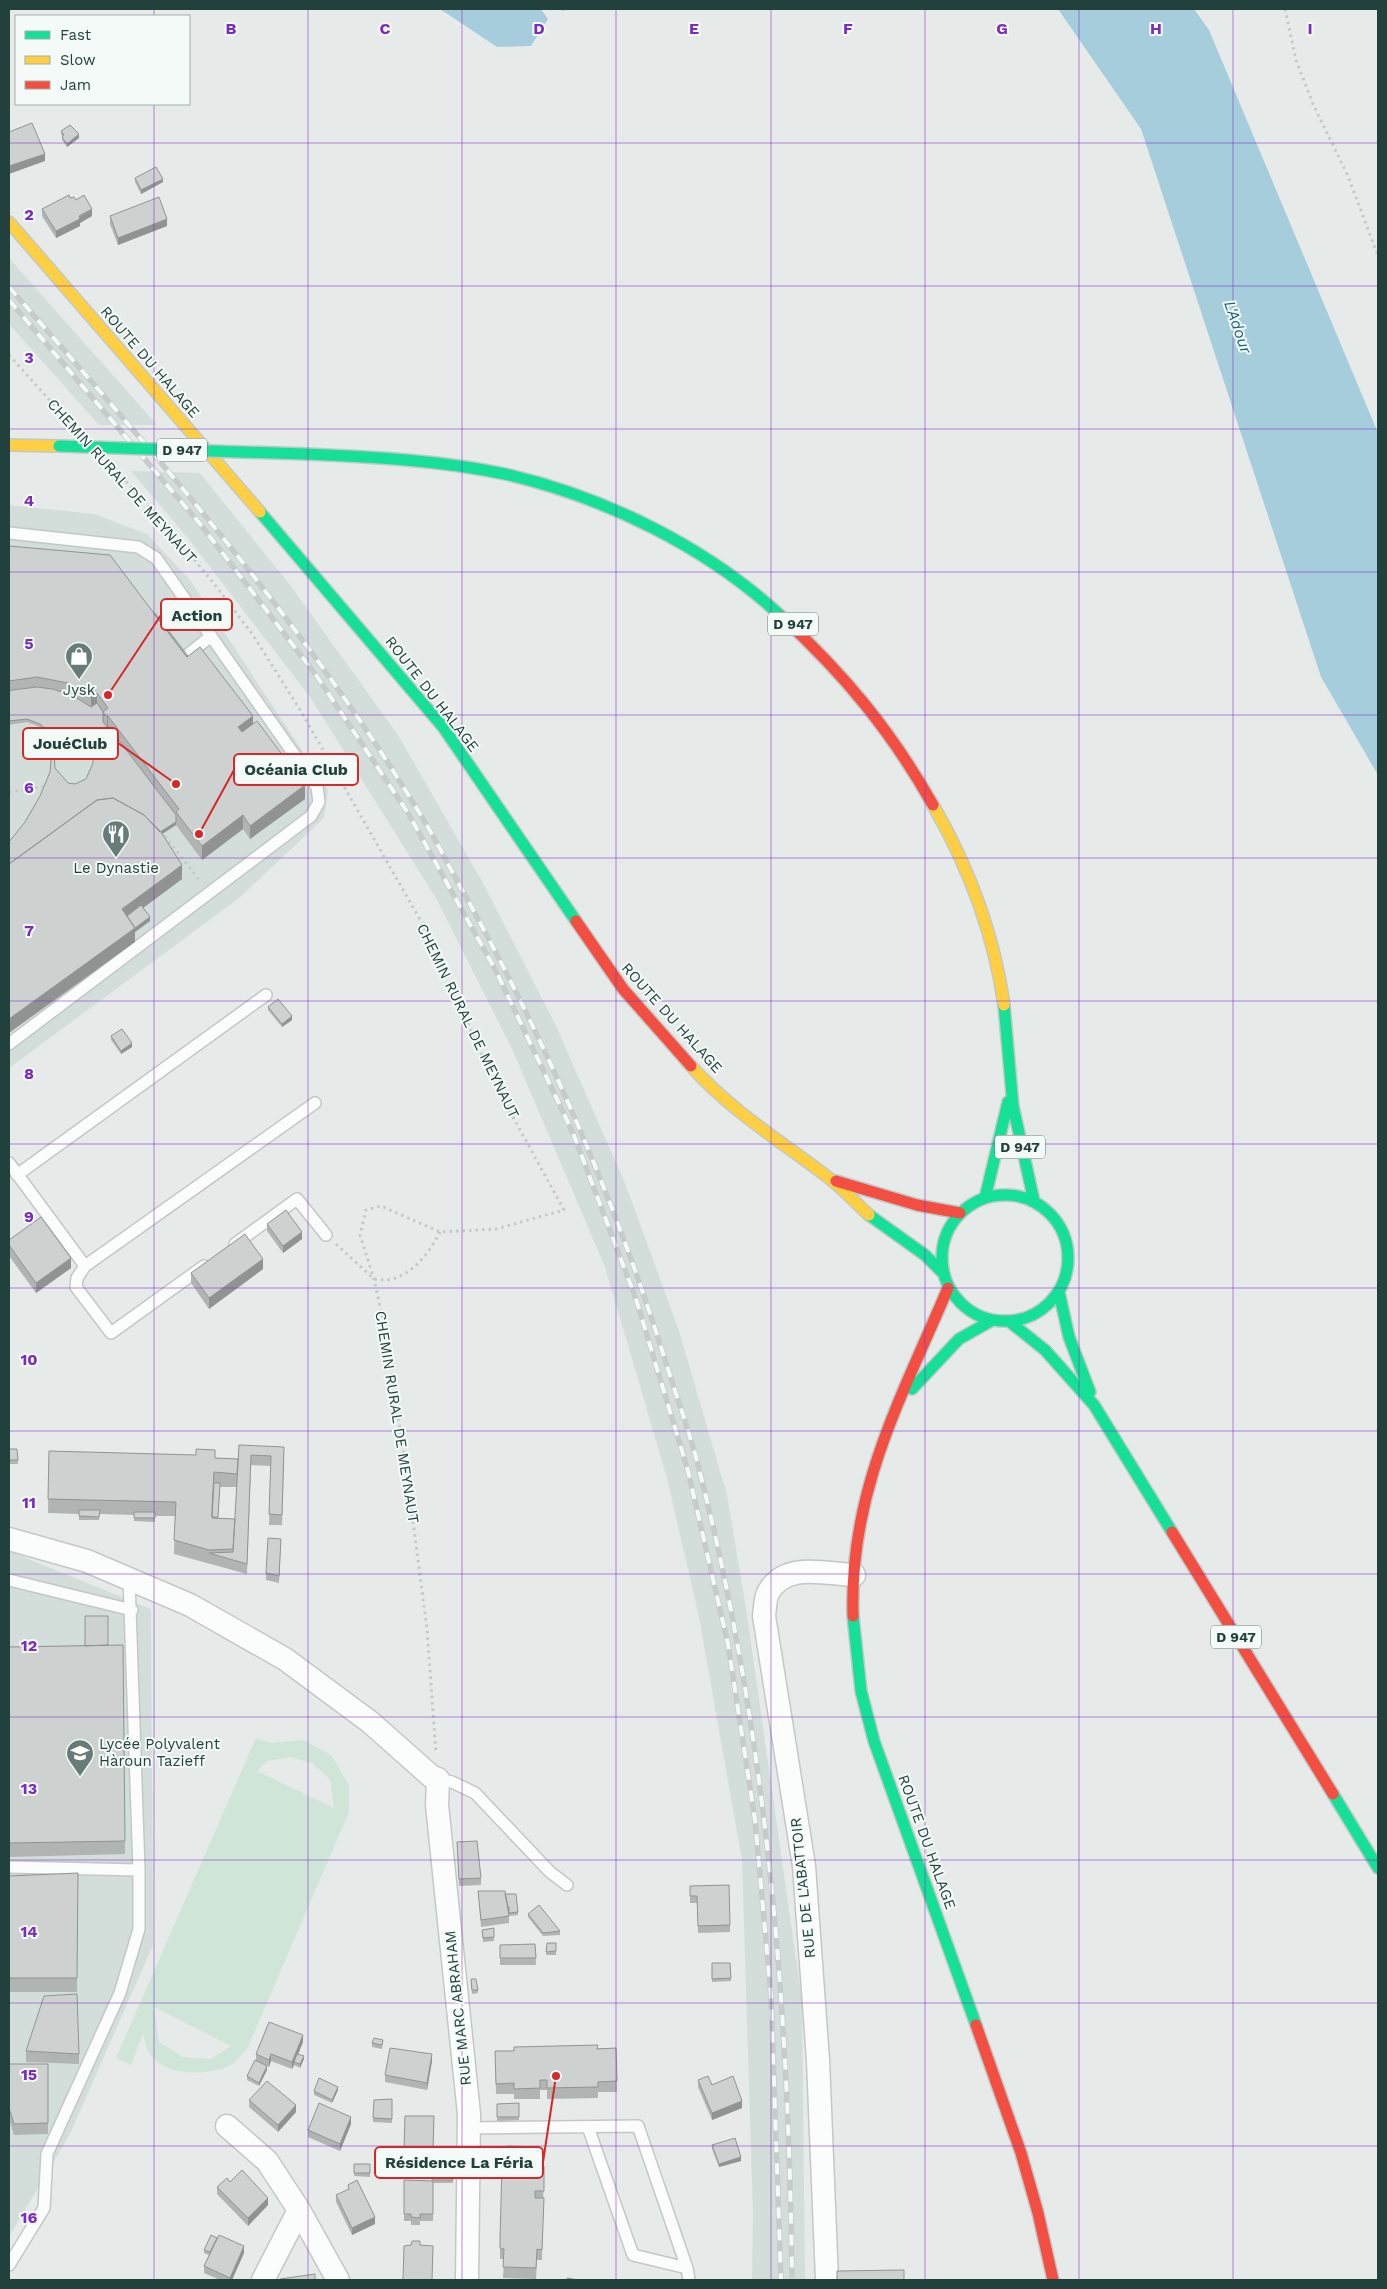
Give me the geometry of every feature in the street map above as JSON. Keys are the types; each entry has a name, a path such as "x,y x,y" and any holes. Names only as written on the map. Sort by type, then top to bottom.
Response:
{"main road":[{"name":"ROUTE DU HALAGE","path":"9,222 357,624 443,727 595,950 635,1003 694,1069 732,1105 784,1147 830,1179 874,1219 925,1254 942,1273"},
{"name":"D 947","path":"9,445 305,454 384,458 462,465 534,482 606,506 672,539 727,573 789,620 845,679 896,740 930,796 963,861 986,933 1002,996 1010,1059 1010,1091 1020,1151 1034,1202"},
{"name":"D 947","path":"985,1198 1010,1091"},
{"name":"ROUTE DU HALAGE","path":"830,1179 917,1206 960,1213"},
{"path":"1001,1194 1018,1196 1034,1202 1048,1211 1059,1225 1066,1241 1068,1258 1066,1276 1059,1292 1046,1307 1030,1317 1010,1322 991,1321 966,1309 948,1288 942,1273 943,1240 950,1226 960,1213 985,1198 1001,1194"},
{"name":"ROUTE DU HALAGE","path":"948,1288 896,1406 869,1479 859,1519 854,1575 854,1624 857,1668 866,1707 890,1785 1020,2153 1038,2213 1053,2280"},
{"name":"D 947","path":"1059,1292 1069,1337 1081,1364 1094,1405"},
{"name":"ROUTE DU HALAGE","path":"896,1406 959,1339 991,1321"},
{"name":"D 947","path":"1010,1322 1032,1336 1094,1405 1378,1868"}],"street":[{"path":"9,1539 87,1561 190,1605 285,1659 370,1722 432,1778 438,1779"},
{"name":"RUE DE L'ABATTOIR","path":"827,2280 818,2060 804,1866 764,1616 767,1594 780,1577 793,1573 815,1572 854,1575"},
{"name":"RUE MARC ABRAHAM","path":"438,1779 437,1805 469,2128 469,2260 467,2280"},
{"path":"227,2126 267,2161 299,2210 338,2280"},
{"path":"263,2280 299,2210"}],"lane":[{"path":"9,533 138,547 156,558 317,787 320,802 311,816 9,1044"},
{"path":"185,657 211,636"},
{"path":"17,1175 266,995"},
{"path":"314,1103 85,1266 77,1278 76,1287 111,1333 297,1200 326,1235"},
{"path":"9,1163 85,1266"},
{"path":"9,1580 132,1610"},
{"path":"9,2265 44,2208 47,2154 109,2012 120,1993 139,1930 140,1870 132,1610 129,1580"},
{"path":"438,1779 452,1782 475,1793 550,1872 567,1885"},
{"path":"9,1867 140,1870"},
{"path":"469,2128 638,2126 687,2268 689,2280"},
{"path":"588,2127 633,2255 687,2268"}],"path":[{"path":"1284,9 1296,60 1313,104 1348,176 1378,256"},
{"name":"CHEMIN RURAL DE MEYNAUT","path":"9,355 73,426"},
{"name":"CHEMIN RURAL DE MEYNAUT","path":"114,469 161,520 215,585 253,636 302,713 422,922 497,1088 564,1210 496,1229 440,1232 381,1206 366,1210 360,1235 374,1279 384,1324 406,1468 427,1629 438,1779"},
{"path":"9,792 53,786"},
{"path":"154,825 209,893"},
{"path":"326,1235 374,1279 381,1280 393,1279 417,1265 430,1251 440,1232"}],"shaded area":[{"path":"9,258 157,425 99,425 9,324"},
{"path":"131,471 200,473 290,585 398,735 483,883 556,1026 625,1183 679,1331 727,1495 746,1608 802,2001 805,2280 752,2280 753,2215 742,1860 699,1617 667,1478 605,1267 513,1051 436,898 310,697 187,537"},
{"path":"9,505 94,514 147,534 190,580 328,790 324,818 238,899 9,1068"},
{"name":"Lycée Polyvalent Hàroun Tazieff","path":"9,1551 151,1609 153,1945 70,2134 9,2237"}],"green space":[{"path":"256,1738 270,1743 303,1740 331,1755 349,1785 349,1812 247,2049 230,2066 208,2072 185,2072 174,2070 155,2061 148,2051 143,2034 131,2065 116,2058","holes":["290,1757 312,1763 330,1779 334,1808 257,1771 268,1761","154,2007 231,2046 211,2059 182,2057 159,2042"]}],"water":[{"path":"440,9 541,9 548,19 531,46 497,47"},
{"name":"L'Adour","path":"1058,9 1194,9 1209,30 1378,433 1378,775 1321,677 1141,129"}],"building":[{"path":"32,123 45,154 9,166 9,132"},
{"path":"70,125 79,134 67,144 62,137 64,135 61,131"},
{"path":"156,167 163,179 141,190 135,178"},
{"path":"69,195 70,198 74,197 76,200 84,195 92,209 79,216 80,219 56,231 42,209"},
{"path":"159,197 167,219 118,238 110,216"},
{"path":"9,546 110,555 187,657 200,647 253,716 238,727 242,732 257,721 305,785 250,826 243,815 202,846 176,812 179,809 103,712 108,708 97,693 91,697 68,683 37,677 9,681"},
{"path":"154,614 188,656 187,657"},
{"path":"37,687 52,689 72,695 91,707 97,703 103,712 103,722 176,815 176,822 160,832 144,815 113,798 97,800 9,864 9,842 25,822 40,796 50,772 52,749 48,731 40,724 27,719 9,721 9,691","holes":["71,737 82,739 93,755 93,763 86,779 75,784 68,783 55,768 54,752 61,742"]},
{"path":"113,798 144,815 161,832 182,865 122,909 135,928 9,1019 9,864 97,800"},
{"path":"141,905 150,917 135,928 127,916"},
{"path":"278,999 292,1016 282,1024 268,1007"},
{"path":"122,1029 132,1043 121,1051 111,1036"},
{"path":"286,1210 302,1232 283,1246 267,1224"},
{"path":"41,1217 71,1258 36,1283 9,1245 9,1240"},
{"path":"245,1234 263,1259 209,1298 191,1273"},
{"path":"239,1445 284,1447 282,1515 269,1514 271,1456 251,1455 247,1564 209,1553 233,1552"},
{"path":"9,1449 17,1449 18,1460 9,1460"},
{"path":"196,1449 215,1450 215,1458 238,1459 237,1474 214,1472 212,1507 212,1518 235,1519 233,1549 209,1550 174,1540 176,1502 48,1499 49,1451 196,1455"},
{"path":"214,1483 220,1483 218,1517 212,1517"},
{"path":"79,1510 100,1510 99,1517 79,1516"},
{"path":"134,1512 155,1512 155,1518 134,1518"},
{"path":"268,1538 281,1539 279,1576 266,1573"},
{"path":"85,1616 108,1616 108,1645 85,1646"},
{"path":"123,1645 125,1841 9,1843 9,1647"},
{"path":"477,1841 481,1878 459,1879 457,1842"},
{"path":"78,1873 77,1978 9,1978 9,1876"},
{"path":"729,1885 730,1925 698,1926 697,1896 690,1896 690,1886"},
{"path":"478,1891 505,1891 509,1916 481,1920"},
{"path":"505,1894 516,1894 518,1912 509,1913"},
{"path":"539,1905 560,1931 543,1933 528,1914"},
{"path":"494,1928 494,1937 483,1938 482,1930"},
{"path":"547,1943 556,1943 556,1951 546,1952"},
{"path":"535,1944 536,1958 500,1958 500,1945"},
{"path":"712,1963 730,1963 731,1978 712,1979"},
{"path":"471,1979 476,1979 478,1990 472,1990"},
{"path":"77,1994 79,2054 26,2051 44,1996"},
{"path":"269,2022 303,2035 292,2062 271,2054 269,2060 256,2054"},
{"path":"374,2038 383,2040 382,2045 372,2043"},
{"path":"598,2045 597,2049 616,2048 617,2081 598,2082 598,2087 547,2088 547,2080 540,2080 540,2088 514,2089 514,2083 496,2084 495,2051 514,2051 514,2047"},
{"path":"390,2048 432,2054 427,2083 385,2075"},
{"path":"297,2054 304,2056 300,2064 294,2062"},
{"path":"255,2060 267,2066 259,2083 247,2076"},
{"path":"9,2064 48,2064 48,2123 14,2124 9,2108"},
{"path":"708,2076 712,2085 733,2076 742,2101 712,2113 698,2080"},
{"path":"319,2078 338,2087 332,2100 314,2091"},
{"path":"267,2081 296,2105 278,2125 249,2100"},
{"path":"392,2099 392,2119 373,2118 374,2100"},
{"path":"319,2103 351,2117 340,2144 308,2130"},
{"path":"519,2103 519,2117 497,2117 497,2104"},
{"path":"405,2116 434,2116 433,2149 420,2148 420,2154 412,2154 412,2148 404,2149"},
{"path":"735,2138 741,2157 719,2164 712,2145"},
{"path":"507,2146 540,2147 539,2165 544,2166 544,2191 535,2191 535,2198 544,2198 542,2250 537,2249 536,2268 503,2267 504,2249 500,2248 502,2165 506,2165"},
{"path":"354,2164 370,2164 370,2173 354,2173"},
{"path":"432,2164 452,2164 453,2180 432,2180"},
{"path":"242,2170 268,2198 248,2218 217,2187 227,2178 230,2182"},
{"path":"357,2180 375,2217 352,2228 336,2195 349,2189 348,2185"},
{"path":"404,2180 433,2181 433,2214 420,2214 420,2218 411,2217 411,2214 404,2214"},
{"path":"211,2235 217,2238 210,2252 204,2250"},
{"path":"219,2235 244,2246 230,2278 204,2266"},
{"path":"412,2241 420,2241 420,2245 433,2246 432,2280 403,2280 404,2246 411,2245"},
{"path":"904,2270 904,2280 837,2280 837,2271"},
{"path":"315,2274 315,2280 280,2280 280,2279"}],"railway":[{"path":"9,287 118,412 224,539 325,671 372,739 428,828 521,1002 575,1119 624,1240 692,1442 722,1568 742,1669 758,1770 779,1973 786,2076 792,2280"},
{"path":"9,300 201,525 316,675 408,813 496,971 573,1133 636,1299 688,1471 728,1644 755,1820 771,1996 781,2280"}],"traffic: fast":[{"path":"59,446 305,454"},
{"path":"305,454 381,458 456,465 505,474 580,496 617,511 688,547 721,568 782,617"},
{"path":"260,512 443,727 576,921"},
{"path":"1004,1005 1013,1106 1034,1201"},
{"path":"985,1198 1008,1102"},
{"path":"1005,1195 1029,1199 1050,1213 1064,1234 1068,1258 1064,1282 1050,1303 1029,1317 1005,1321 981,1317 960,1303 946,1282 942,1258 946,1234 960,1213 981,1199 1005,1195"},
{"path":"869,1215 925,1255 943,1273"},
{"path":"1059,1292 1069,1337 1090,1392"},
{"path":"912,1389 959,1339 991,1321"},
{"path":"1010,1322 1045,1350 1094,1405 1172,1532"},
{"path":"853,1616 861,1691 874,1741 976,2025"},
{"path":"1333,1794 1378,1868"}],"traffic: slow":[{"path":"9,222 260,512"},
{"path":"9,445 59,446"},
{"path":"933,805 946,828 978,901 994,952 1004,1005"},
{"path":"691,1066 740,1112 829,1178 869,1215"}],"traffic: jam":[{"path":"782,617 826,660 865,705 901,753 933,805"},
{"path":"576,921 623,989 691,1066"},
{"path":"836,1181 917,1205 960,1213"},
{"path":"853,1616 854,1571 860,1528 869,1487 881,1447 896,1408 948,1288"},
{"path":"1172,1532 1333,1794"},
{"path":"976,2025 1021,2153 1038,2213 1053,2280"}],"place":[{"name":"Jysk","path":"79,680"},
{"name":"Action","path":"108,695"},
{"name":"JouéClub","path":"176,784"},
{"name":"Océania Club","path":"199,834"},
{"name":"Le Dynastie","path":"116,858"},
{"name":"Lycée Polyvalent Hàroun Tazieff","path":"80,1777"},
{"name":"Résidence La Féria","path":"556,2076"}]}
